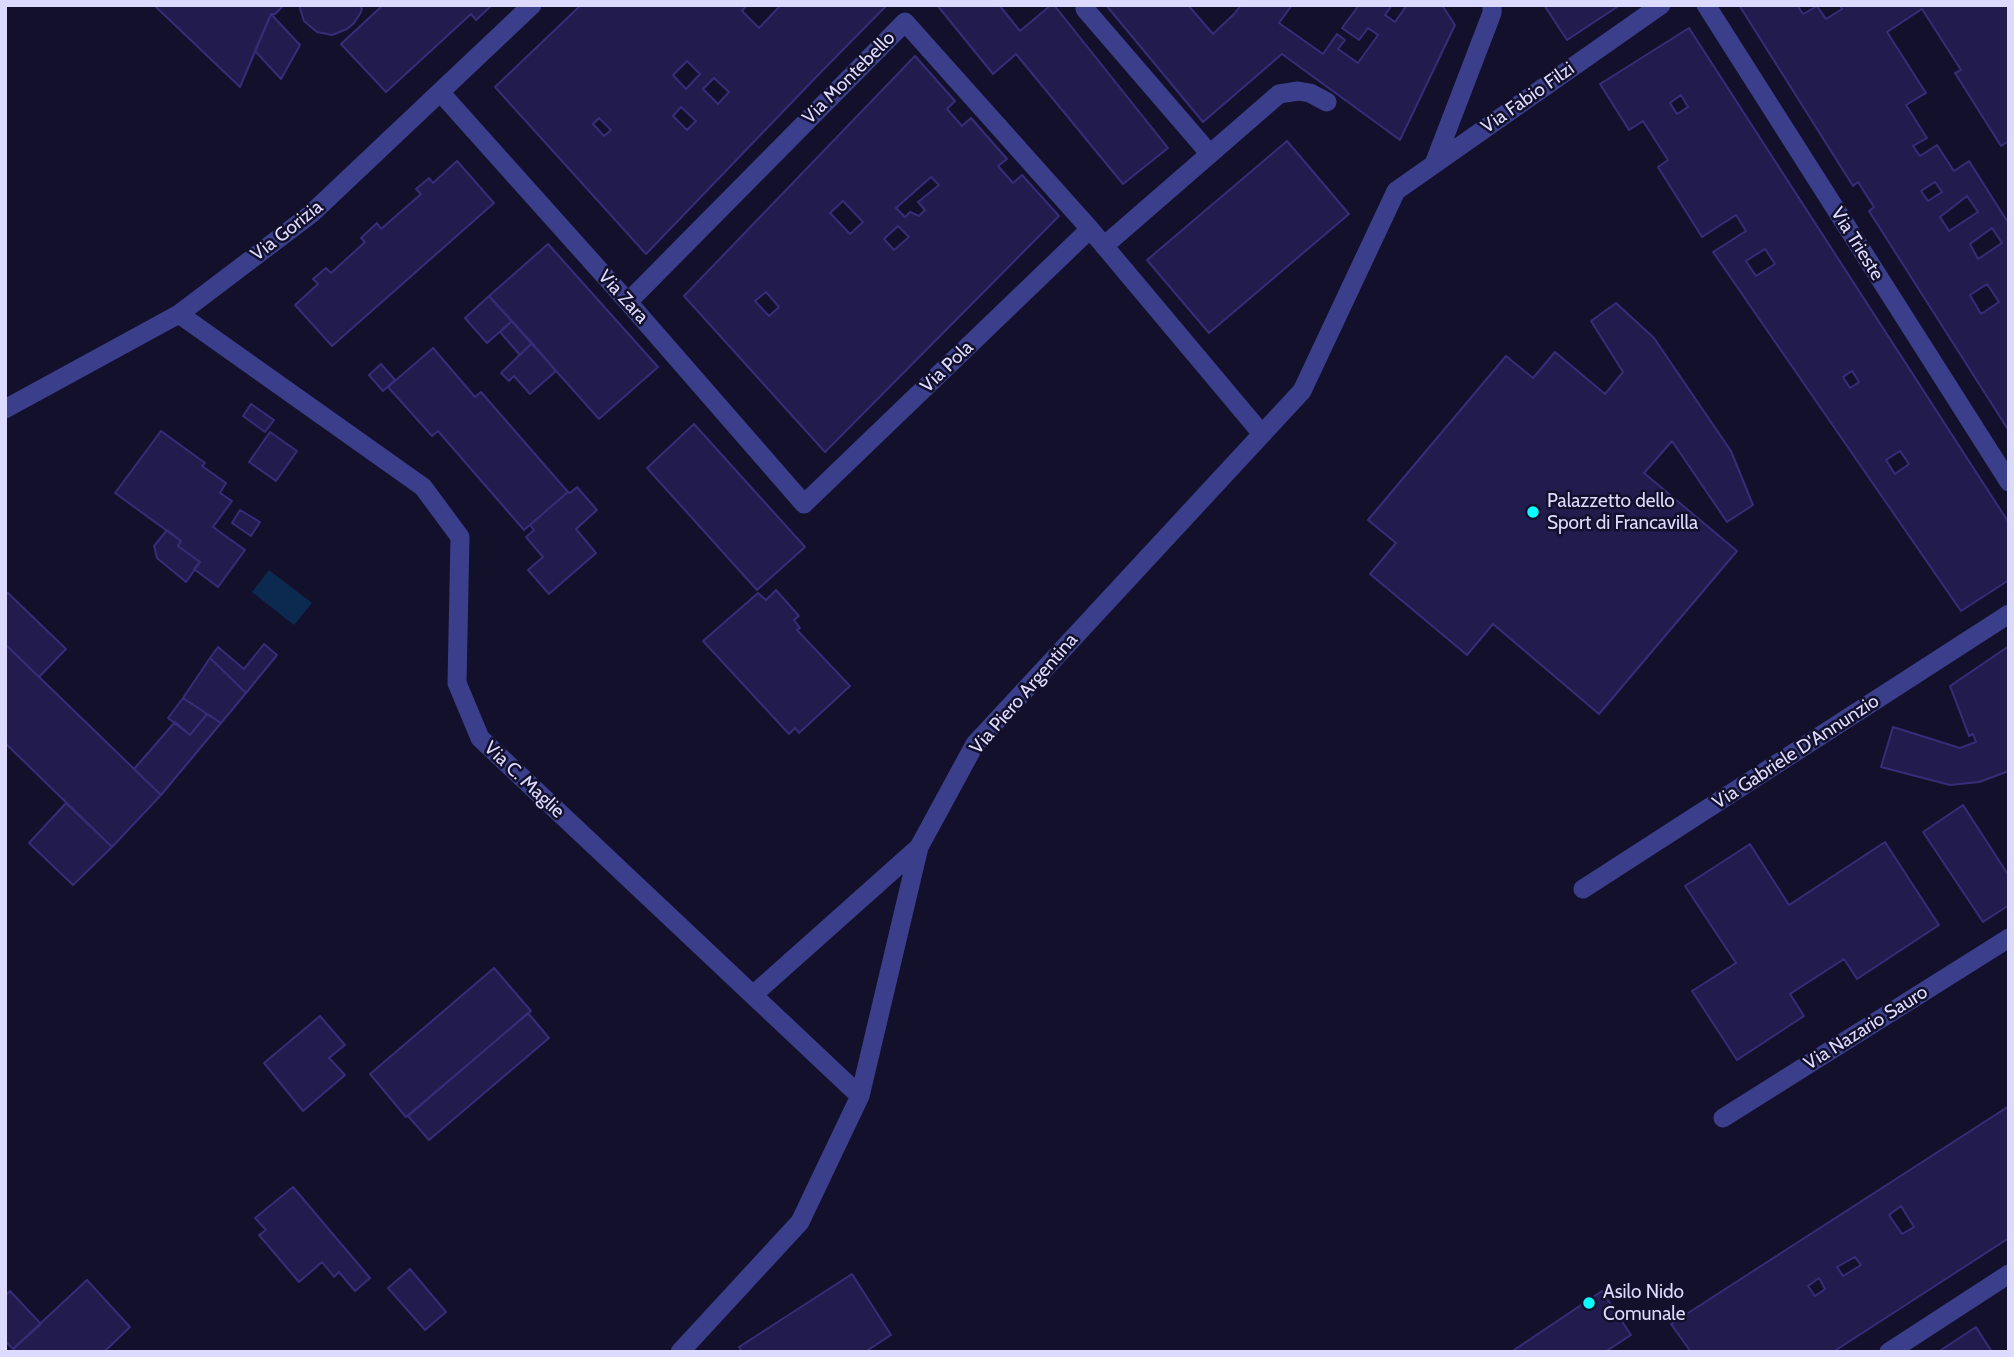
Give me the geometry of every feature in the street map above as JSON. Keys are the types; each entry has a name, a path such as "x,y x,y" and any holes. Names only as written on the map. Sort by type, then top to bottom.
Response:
{"street":[{"name":"Via Gorizia","path":"5,408 179,314 311,214 532,5"},
{"path":"1434,164 1492,13 1492,5"},
{"name":"Via Fabio Filzi","path":"1396,191 1661,5"},
{"name":"Via Trieste","path":"1706,5 2009,482"},
{"path":"1085,9 1209,154"},
{"name":"Via Montebello","path":"628,302 905,22 1090,229"},
{"path":"1104,246 1279,94 1298,91 1310,93 1327,102"},
{"name":"Via Zara","path":"440,92 804,504"},
{"name":"Via Piero Argentina","path":"680,1352 800,1222 860,1096 919,847 975,744 1302,391 1396,191"},
{"path":"1090,229 1262,433"},
{"name":"Via Pola","path":"804,504 1090,229"},
{"name":"Via C. Maglie","path":"179,314 423,487 460,537 457,683 480,738 860,1096"},
{"name":"Via Gabriele D'Annunzio","path":"1583,889 2009,614"},
{"path":"753,995 919,847"},
{"name":"Via Nazario Sauro","path":"1723,1118 2009,938"},
{"path":"1889,1352 2009,1274"}],"water":[{"path":"269,570 312,603 294,625 252,592"}],"building":[{"path":"284,5 275,14 271,14 240,87 156,7"},
{"path":"299,5 360,5 362,9 354,23 332,35 317,32 304,21"},
{"path":"383,5 492,5 476,20 471,14 386,92 341,44"},
{"path":"581,5 747,5 742,11 759,28 779,7 777,5 887,5 646,254 495,87","holes":["687,61 700,74 686,89 673,75","714,78 729,92 718,104 703,89","681,107 696,121 687,130 673,116","599,118 611,130 604,136 593,124"]},
{"path":"937,5 999,5 1020,31 1054,5 1168,148 1123,184 1016,54 993,74"},
{"path":"1106,5 1188,5 1213,34 1241,5 1292,5 1279,23 1323,54 1337,34 1345,40 1338,49 1358,63 1378,35 1368,28 1359,40 1342,28 1359,5 1392,5 1385,15 1395,22 1407,5 1442,5 1455,25 1400,140 1282,54 1203,122"},
{"path":"1544,5 1620,5 1567,40"},
{"path":"1739,5 1797,5 1803,14 1817,6 1826,19 1842,9 1840,5 2009,5 2009,141 2001,146 1955,73 1961,70 1922,9 1887,32 1926,93 1906,105 1927,138 1913,146 1920,156 1937,145 1954,171 1969,161 2009,224 2009,431 1869,211 1874,207 1858,182 1853,186","holes":["1935,182 1942,192 1928,201 1921,191","1967,196 1978,212 1949,231 1940,217","1992,228 2002,243 1978,259 1970,244","1987,284 1999,302 1981,314 1970,295"]},
{"path":"271,14 300,45 281,79 255,51"},
{"path":"1689,28 2009,523 2009,580 1961,611 1713,252 1746,231 1736,215 1702,237 1658,167 1668,160 1643,121 1629,130 1600,84","holes":["1681,95 1688,107 1677,114 1670,103","1765,249 1775,264 1756,276 1746,261","1852,371 1859,382 1850,388 1843,377","1900,451 1909,464 1895,474 1886,460"]},
{"path":"915,56 955,101 947,109 962,126 971,118 1007,159 998,166 1013,183 1022,175 1059,216 825,452 684,296","holes":["931,177 939,185 918,202 925,210 919,216 910,212 905,217 896,208","843,201 863,222 850,234 830,213","898,226 909,237 894,250 884,239","766,292 779,307 769,316 755,301"]},
{"path":"1287,141 1349,214 1209,333 1147,260"},
{"path":"457,161 494,203 332,346 295,305 318,284 313,279 326,268 331,273 365,242 361,238 377,223 381,229 421,194 416,189 429,178 433,183"},
{"path":"548,244 658,367 599,419 489,296"},
{"path":"489,296 512,321 487,343 465,318"},
{"name":"Palazzetto dello Sport di Francavilla","path":"1616,303 1654,338 1731,451 1753,505 1727,522 1672,441 1644,473 1737,551 1599,714 1493,624 1467,655 1370,574 1396,543 1368,520 1506,356 1533,378 1555,352 1605,394 1623,372 1591,321"},
{"path":"512,321 532,343 520,355 500,332"},
{"path":"532,343 556,371 530,394 514,376 509,381 501,373"},
{"path":"433,348 475,397 481,392 568,492 524,530 438,431 432,436 388,387"},
{"path":"381,364 395,380 383,391 369,375"},
{"path":"251,404 274,420 265,432 243,416"},
{"path":"694,424 805,547 757,590 647,468"},
{"path":"161,431 205,463 202,466 226,483 220,493 232,501 213,527 245,550 218,587 194,569 200,562 178,546 181,541 115,493"},
{"path":"270,432 297,451 276,481 249,462"},
{"path":"577,487 597,510 576,529 596,553 549,594 528,570 543,557 526,537 534,530 530,525"},
{"path":"240,510 260,522 251,536 232,523"},
{"path":"167,530 181,541 178,546 200,562 186,582 157,558 154,546"},
{"path":"776,590 799,616 794,620 800,628 797,630 850,686 799,733 795,728 789,734 703,641 758,593 766,600"},
{"path":"8,593 66,649 39,677 5,644 5,596"},
{"path":"5,644 161,795 112,847 5,743"},
{"path":"264,644 277,655 246,693 210,658 218,647 244,669"},
{"path":"2009,646 2009,771 1979,782 1950,785 1881,767 1893,727 1960,748 1976,742 1973,734 1969,736 1950,686"},
{"path":"210,658 246,693 221,723 183,698"},
{"path":"183,698 207,714 190,735 168,718"},
{"path":"207,714 221,723 161,795 134,769 175,722 190,735"},
{"path":"66,803 112,847 73,885 29,843"},
{"path":"1963,805 2009,876 2009,905 1983,922 1923,832"},
{"path":"1885,842 1939,925 1857,979 1844,959 1790,994 1804,1016 1737,1060 1692,991 1736,963 1685,886 1750,844 1789,905"},
{"path":"494,968 531,1011 406,1117 370,1074"},
{"path":"528,1013 549,1038 429,1140 408,1116"},
{"path":"320,1016 345,1045 329,1058 345,1075 303,1111 264,1063"},
{"path":"2009,1106 2009,1238 1833,1352 1691,1352 1671,1324","holes":["1901,1206 1914,1227 1902,1234 1889,1215","1855,1257 1861,1265 1843,1276 1837,1267","1819,1278 1825,1289 1815,1296 1808,1286"]},
{"path":"293,1187 370,1278 355,1291 339,1272 334,1277 322,1262 299,1282 259,1235 266,1230 255,1218"},
{"path":"410,1269 446,1312 425,1330 388,1288"},
{"path":"852,1274 891,1335 865,1352 742,1352 739,1347"},
{"path":"87,1280 130,1327 104,1352 16,1352 13,1349"},
{"path":"10,1291 41,1324 13,1349 5,1341 5,1296"},
{"path":"1602,1291 1631,1335 1605,1352 1511,1352"},
{"path":"1976,1327 1992,1352 1938,1352"}],"place":[{"name":"Palazzetto dello Sport di Francavilla","path":"1533,512"},
{"name":"Asilo Nido Comunale","path":"1589,1303"}]}
